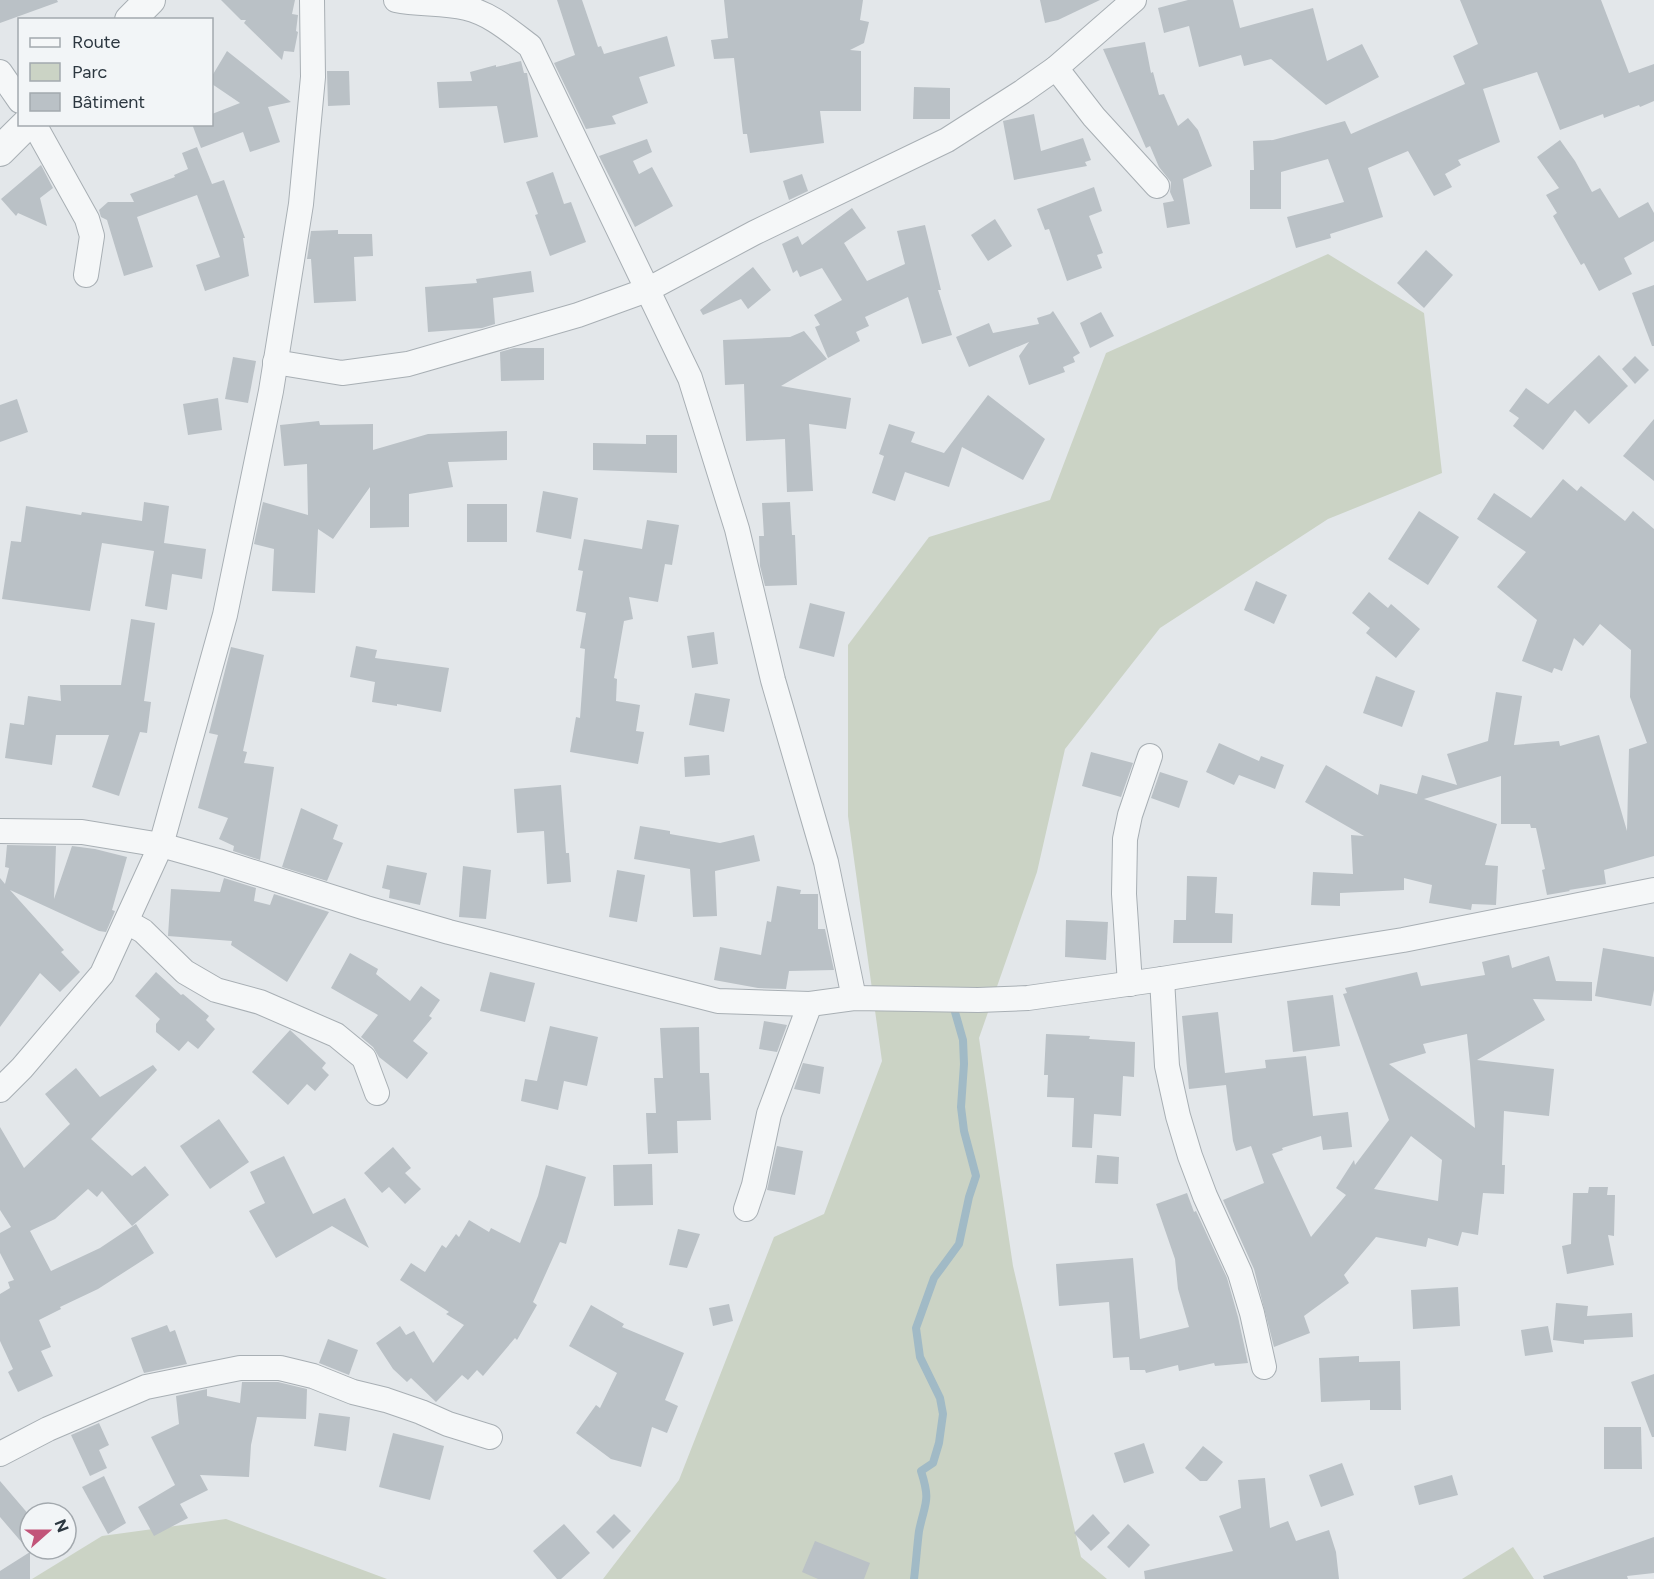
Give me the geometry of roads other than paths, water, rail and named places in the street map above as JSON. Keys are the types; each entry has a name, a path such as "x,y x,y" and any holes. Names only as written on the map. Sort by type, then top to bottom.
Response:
{"street":[{"path":"132,18 150,0"},
{"path":"0,1090 22,1068 102,974 161,845 225,615 271,391 301,204 313,77 312,0"},
{"path":"396,0 465,8 495,19 530,46 690,378 737,529 773,680 826,862 854,998"},
{"path":"275,362 342,373 408,364 578,315 647,290 754,233 947,140 1023,92 1056,68 1134,0"},
{"path":"1056,68 1101,125 1157,186"},
{"path":"0,72 18,98"},
{"path":"0,151 25,126"},
{"path":"35,126 87,219 92,236 86,275"},
{"path":"1130,984 1124,894 1125,839 1130,815 1150,756"},
{"path":"0,831 82,832 161,845 439,929 718,1001 810,1004 854,998 978,1000 1028,998 1403,940 1654,890"},
{"path":"127,922 143,931 185,972 216,990 260,1002 336,1035 364,1058 377,1093"},
{"path":"1162,979 1167,1066 1178,1116 1205,1196 1240,1273 1264,1367"},
{"path":"746,1209 754,1185 769,1114 810,1004"},
{"path":"0,1454 48,1429 146,1387 240,1368 280,1368 313,1376 353,1392 386,1400 448,1424 490,1437"}],"waterway":[{"path":"914,1579 919,1531 926,1502 926,1489 921,1471 933,1463 939,1443 943,1414 940,1398 920,1357 916,1328 934,1278 959,1244 976,1176 964,1131 961,1107 963,1040 955,1012"}]}
